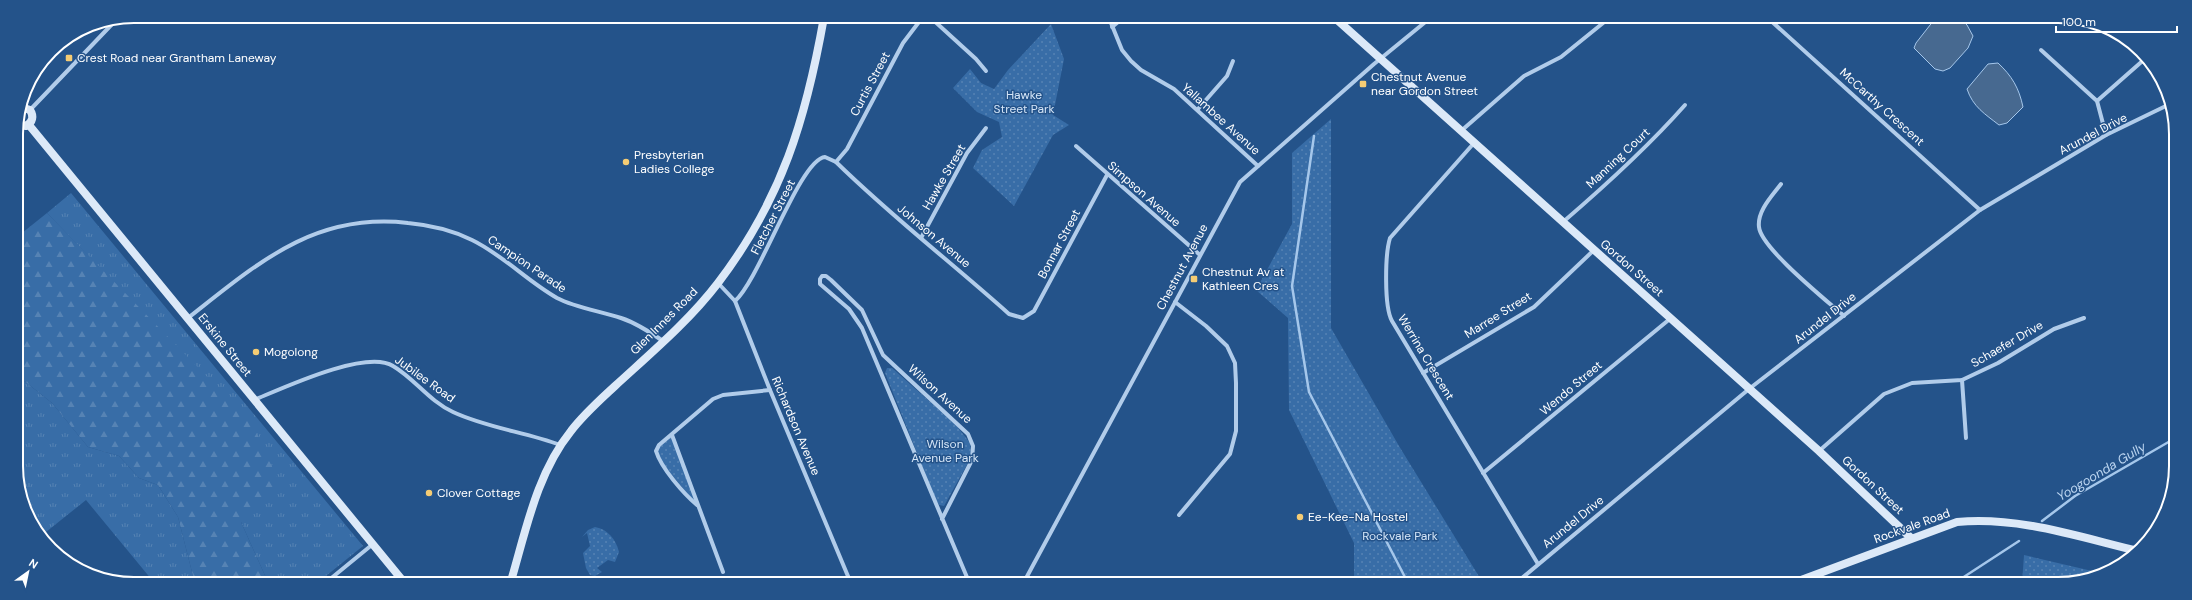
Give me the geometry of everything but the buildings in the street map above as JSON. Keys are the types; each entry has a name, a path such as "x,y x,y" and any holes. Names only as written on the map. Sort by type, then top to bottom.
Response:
{"street":[{"name":"Glen Innes Road","path":"512,577 539,488 561,445 571,430 594,406 686,320 718,283 750,236 785,167 808,102 823,23"},
{"name":"Curtis Street","path":"836,162 847,149 903,43 918,23"},
{"path":"936,23 976,59 986,71"},
{"name":"Yallambee Avenue","path":"1111,23 1122,50 1131,61 1141,70 1174,89 1198,109 1258,166"},
{"path":"1112,27 1117,23"},
{"name":"Gordon Street","path":"1340,23 1819,451 1911,538"},
{"name":"Chestnut Avenue","path":"1027,577 1237,188 1258,166 1424,23"},
{"path":"1460,131 1524,76 1561,58 1603,23"},
{"name":"McCarthy Crescent","path":"1773,23 1980,210"},
{"path":"30,110 111,25"},
{"path":"2041,50 2097,101 2106,135"},
{"path":"1198,109 1227,76 1233,61"},
{"path":"2097,101 2142,61"},
{"name":"Manning Court","path":"1562,222 1624,169 1653,141 1685,105"},
{"name":"Arundel Drive","path":"1523,577 1749,389 1980,210 2106,135 2165,106"},
{"path":"26,109 30,110"},
{"path":"23,126 29,124 33,117 30,110"},
{"name":"Erskine Street","path":"29,124 400,577"},
{"name":"Hawke Street","path":"921,238 967,153 986,128"},
{"name":"Werrina Crescent","path":"1474,143 1396,230 1388,244 1388,314 1538,564"},
{"name":"Simpson Avenue","path":"1076,146 1200,256"},
{"name":"Fletcher Street","path":"736,301 744,292 758,269 792,198 811,167 822,158 829,158 836,162"},
{"name":"Johnson Avenue","path":"836,162 1009,314 1023,318"},
{"name":"Bonnar Street","path":"1023,318 1034,311 1107,175"},
{"path":"1781,184 1761,213 1759,228 1774,252 1844,316"},
{"name":"Campion Parade","path":"188,318 256,264 298,240 323,230 346,224 394,221 426,225 472,239 500,255 561,300 622,318 636,324 663,341"},
{"name":"Marree Street","path":"1423,373 1534,306 1594,250"},
{"name":"Wilson Avenue","path":"942,519 972,460 972,440 957,422 883,355 862,310 848,295 826,276 822,276 820,284 843,302 856,316 862,328 942,519 967,577"},
{"name":"Richardson Avenue","path":"718,283 736,301 770,390 848,577"},
{"path":"843,302 848,295"},
{"path":"1175,302 1206,326 1227,346 1235,363 1236,383 1236,431 1230,454 1179,515"},
{"name":"Wendo Street","path":"1483,473 1671,318"},
{"name":"Schaefer Drive","path":"1819,451 1884,394 1912,383 1962,380 1998,363 2054,329 2084,318"},
{"path":"862,328 870,325"},
{"path":"875,359 883,355"},
{"name":"Jubilee Road","path":"254,400 312,377 355,363 378,361 392,365 433,400 453,412 561,445"},
{"path":"1962,380 1966,438"},
{"path":"697,506 682,490 658,457 656,451 659,445 713,399 723,395 770,390"},
{"path":"672,435 697,506 723,572"},
{"name":"Rockvale Road","path":"1809,577 1957,522 1991,520 2027,525 2132,549"},
{"path":"333,577 373,544"}],"green space":[{"name":"Hawke Street Park","path":"1051,24 1064,59 1053,115 1069,125 1053,135 1014,206 973,168 982,150 1002,137 999,122 977,112 953,88 970,69 981,83 994,89 1008,70"},
{"name":"Rockvale Park","path":"1331,119 1331,328 1399,446 1479,577 1354,577 1354,543 1289,410 1288,318 1256,290 1292,224 1292,153"},
{"path":"71,193 363,546 325,577 266,577 241,522 172,343 47,213"},
{"path":"47,213 252,423 282,488 241,522 266,577 193,577 178,517 158,485 139,478 119,456 88,447 52,403 23,380 23,232"},
{"name":"Wilson Avenue Park","path":"887,368 892,368 956,425 970,443 971,453 968,463 944,506 939,505 935,498 885,373"},
{"path":"23,380 52,403 88,447 119,456 139,478 158,485 178,517 193,577 150,577 86,500 45,533 31,509 25,488 23,473"},
{"path":"672,435 697,505 662,463 656,451 659,445"},
{"path":"595,527 604,530 611,536 616,543 619,552 615,562 608,560 597,568 602,572 595,576 590,575 586,568 583,553 590,546 587,533 582,537 588,530"},
{"path":"2024,555 2093,571 2065,577 2022,577"}],"shaded area":[{"path":"1932,23 1965,23 1973,36 1968,48 1950,68 1943,71 1935,69 1914,48 1916,43"},
{"path":"1998,63 2014,83 2023,107 2007,123 1999,125 1984,114 1976,105 1967,89 1988,64"}],"waterway":[{"path":"1314,136 1292,286 1309,392 1405,577"},
{"name":"Yoogoonda Gully","path":"2042,521 2075,496 2169,442"},
{"name":"Yoogoonda Gully","path":"1964,577 2019,541"}],"place":[{"name":"Crest Road near Grantham Laneway","path":"69,58"},
{"name":"Chestnut Avenue near Gordon Street","path":"1363,84"},
{"name":"Presbyterian Ladies College","path":"626,162"},
{"name":"Chestnut Av at Kathleen Cres","path":"1194,279"},
{"name":"Mogolong","path":"256,352"},
{"name":"Clover Cottage","path":"429,493"},
{"name":"Ee-Kee-Na Hostel","path":"1300,517"}]}
